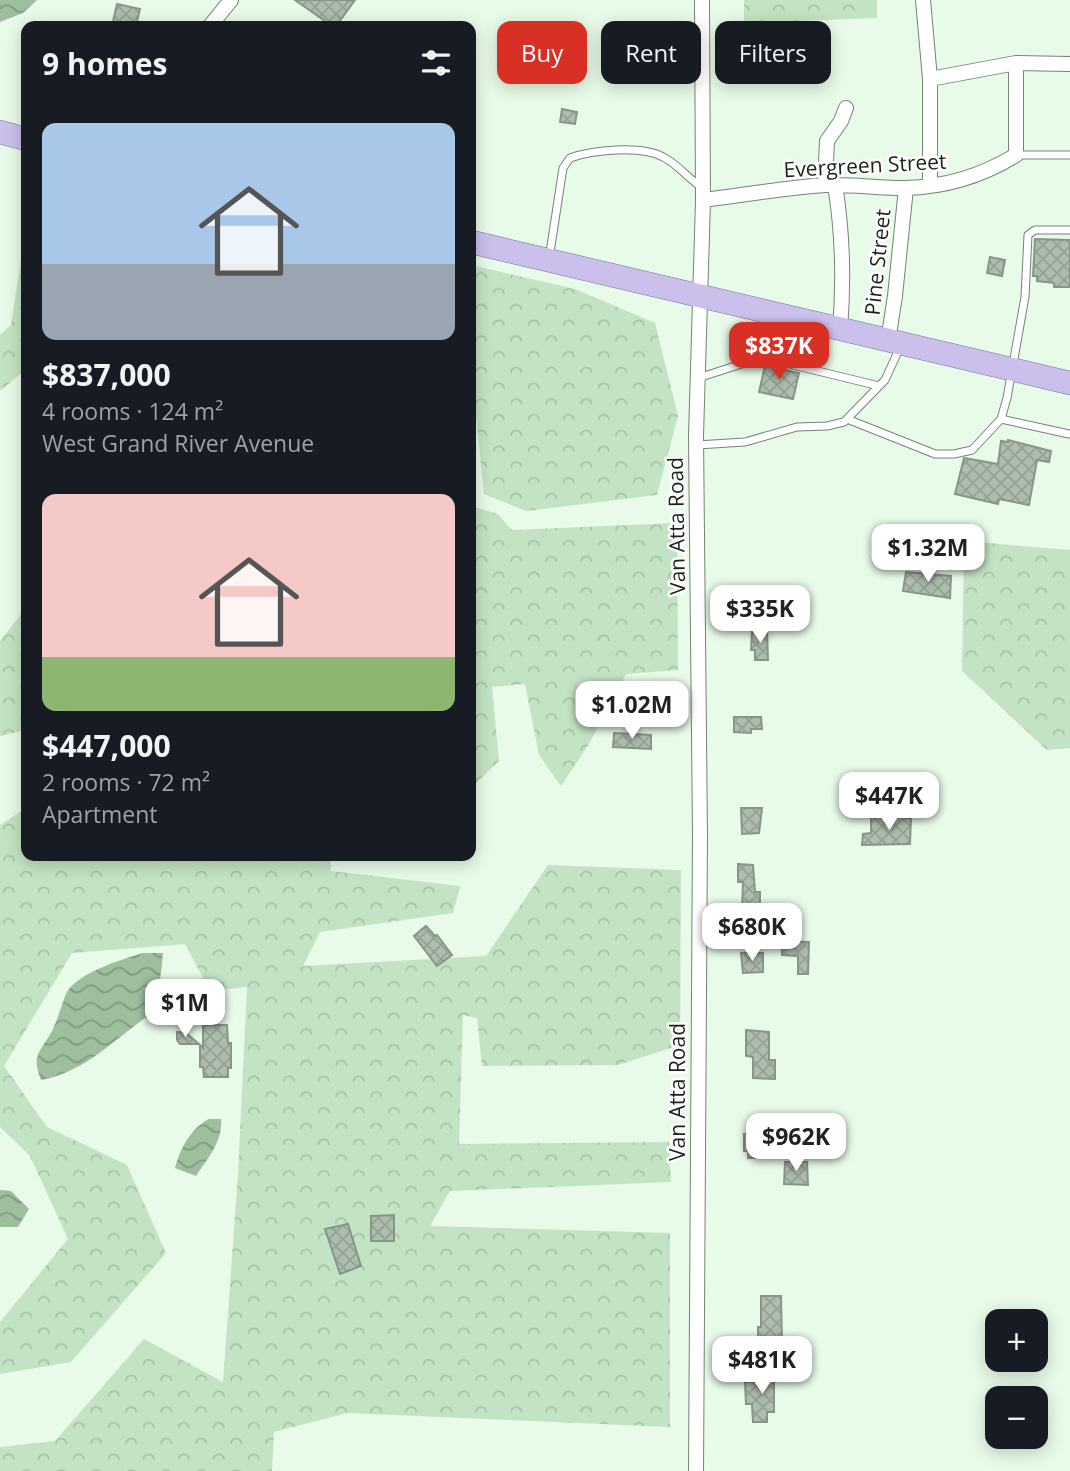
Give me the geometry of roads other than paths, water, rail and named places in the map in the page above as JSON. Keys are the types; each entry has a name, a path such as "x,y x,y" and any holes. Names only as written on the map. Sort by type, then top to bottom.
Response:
{"main road":[{"path":"0,132 21,138"},
{"path":"476,243 1070,383"}],"street":[{"path":"215,21 231,0"},
{"name":"Van Atta Road","path":"696,1471 700,835 696,445 703,194 702,0"},
{"path":"923,0 930,79 930,186"},
{"path":"930,79 1016,63 1070,64"},
{"path":"1016,63 1016,155"},
{"path":"831,327 844,280 841,226 830,185 827,141 841,121 846,108"},
{"name":"Evergreen Street","path":"703,194 830,185 906,188 930,186 970,178 995,168 1016,155"},
{"name":"Pine Street","path":"895,342 906,188"}],"lane":[{"path":"549,260 563,168 570,158 601,152 648,152 664,157 703,194"},
{"path":"1016,155 1070,155"},
{"path":"847,419 935,454 972,450 1001,419 1025,297 1028,236 1035,230 1070,230"},
{"path":"810,369 831,327"},
{"path":"696,445 745,442 797,427 827,426 844,422 885,380 895,342"},
{"path":"697,378 754,360 774,359 879,386"},
{"path":"1001,419 1069,435"}],"water":[{"path":"0,0 37,0 23,13 0,22"},
{"path":"143,953 163,953 153,1019 145,1018 83,1064 41,1080 37,1064 38,1054 52,1031 71,987 100,968"},
{"path":"209,1119 221,1119 220,1135 196,1176 175,1168 187,1140"},
{"path":"0,1190 11,1191 29,1209 18,1227 0,1227"}]}
